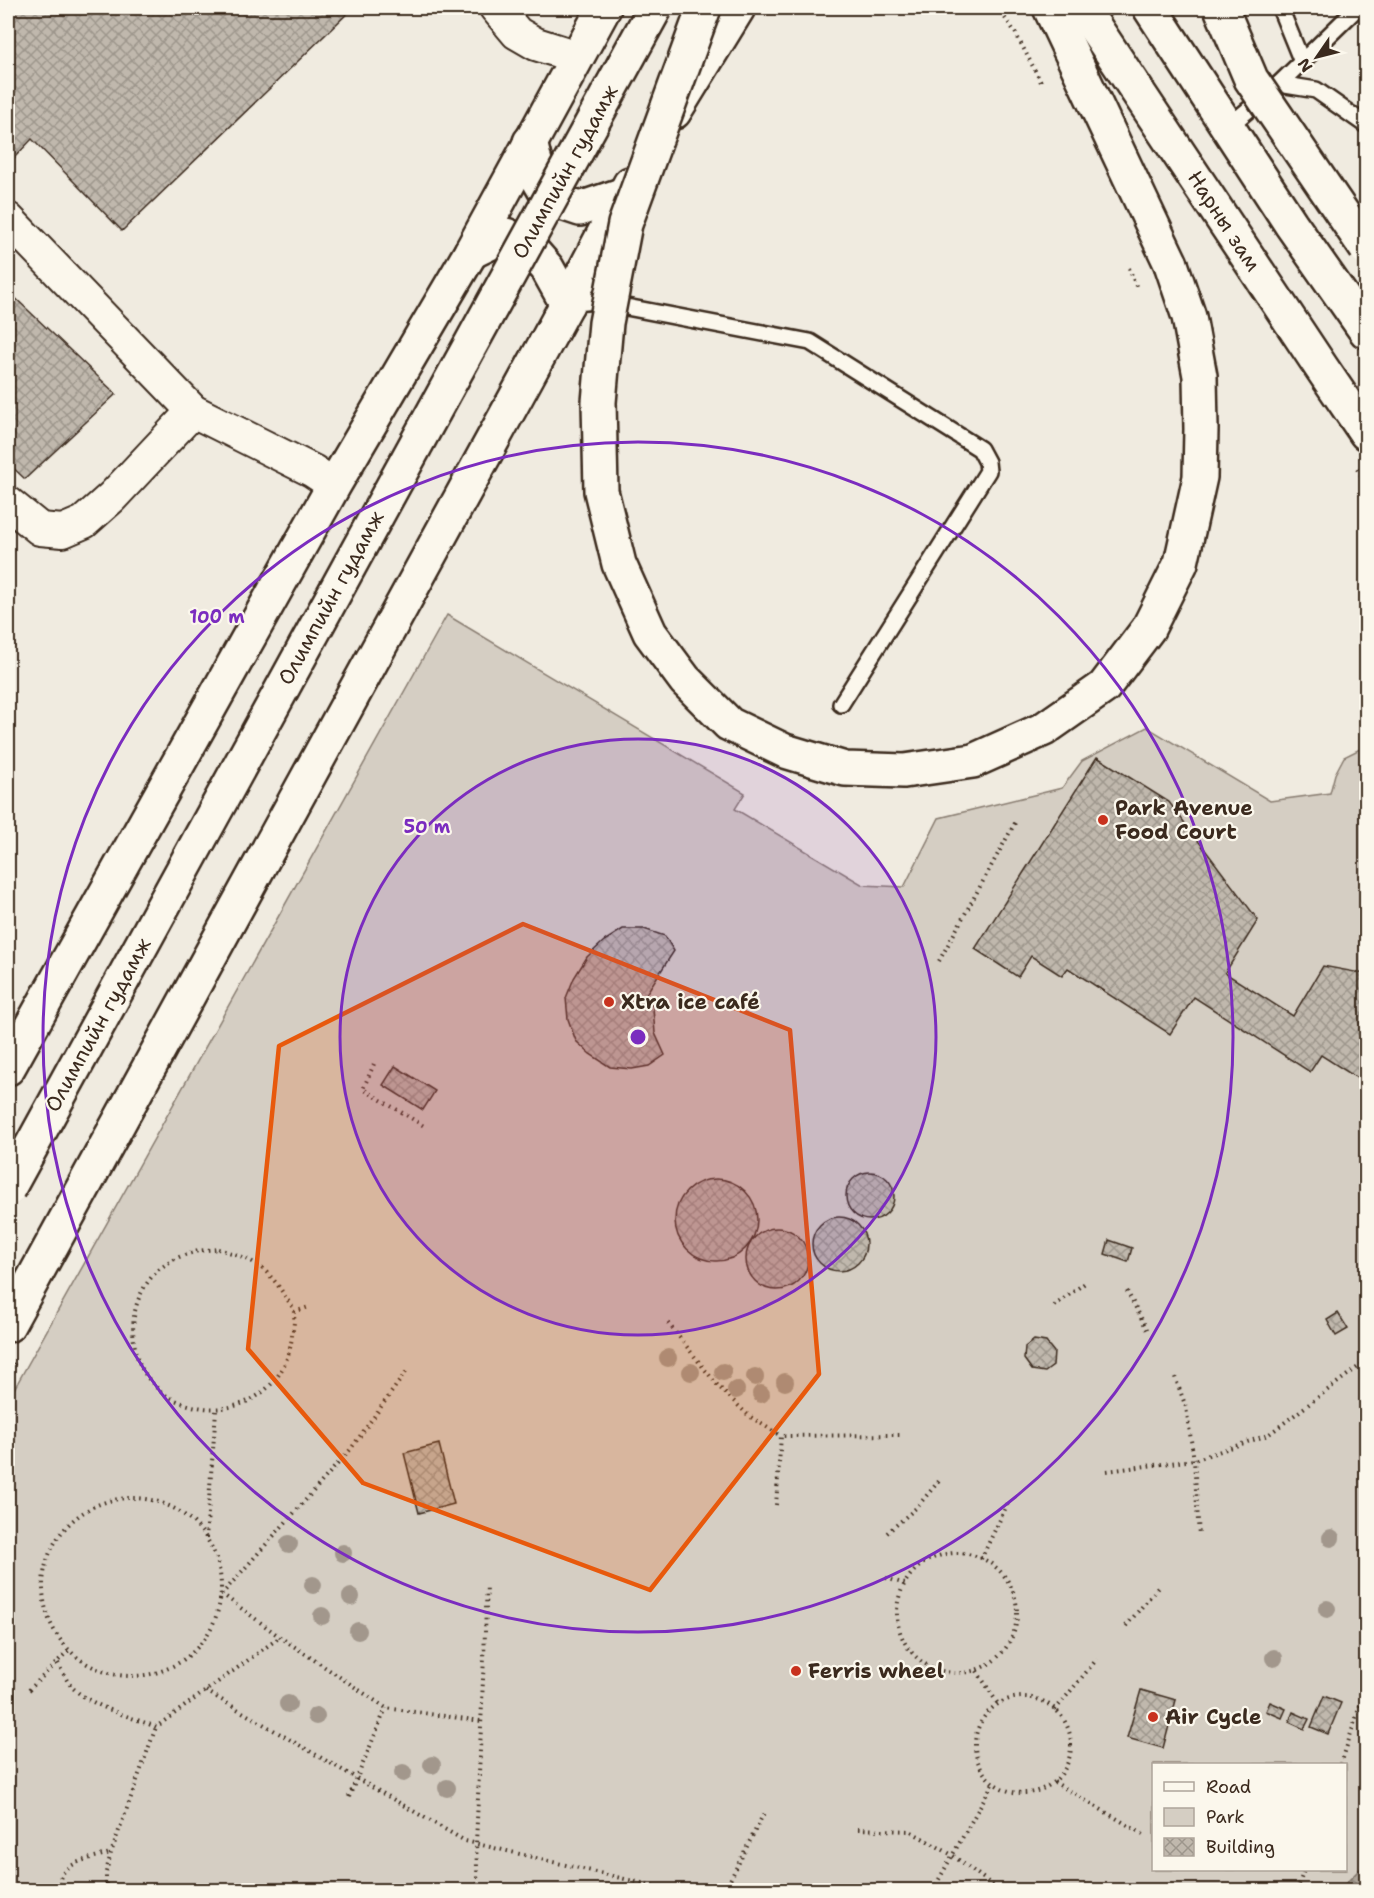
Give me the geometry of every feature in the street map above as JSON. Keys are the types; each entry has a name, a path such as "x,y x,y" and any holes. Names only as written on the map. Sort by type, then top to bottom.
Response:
{"main road":[{"path":"8,1068 334,485 471,252 604,8"},
{"name":"Олимпийн гудамж","path":"8,1189 655,8"},
{"path":"704,8 626,224 606,323 599,402 601,491 619,564 650,633 685,680 729,724 785,751 845,769 904,771 973,761 1044,729 1104,687 1148,629 1181,563 1200,477 1200,376 1189,317 1171,264 1050,8"},
{"path":"8,1325 567,304 624,194 738,8"},
{"name":"Нарны зам","path":"1082,8 1366,433"},
{"path":"1150,8 1291,224 1366,332"},
{"path":"1221,8 1251,79 1366,248"},
{"path":"530,141 540,182 550,200 580,209 624,194"},
{"path":"471,252 506,235 526,243 547,267 567,304"}],"street":[{"path":"496,8 517,33 560,53 577,57"},
{"path":"8,219 193,411 313,471 334,485"},
{"path":"8,503 40,529 63,531 84,522 112,497 193,411"}],"lane":[{"path":"1280,8 1302,62"},
{"path":"1228,127 1279,84 1357,8"},
{"path":"1279,84 1316,90 1366,125"},
{"path":"567,304 595,301 810,342 980,449 987,462 988,471 841,704"}],"path":[{"path":"939,961 1015,823"},
{"path":"374,1064 363,1089 424,1126"},
{"path":"218,1250 244,1256 266,1271 283,1292 294,1312 291,1344 282,1370 265,1390 243,1404 216,1411 190,1407 167,1396 148,1378 136,1355 132,1329 136,1303 148,1280 168,1262 192,1252 218,1250"},
{"path":"1054,1306 1085,1283"},
{"path":"1127,1291 1149,1333"},
{"path":"294,1312 309,1307"},
{"path":"668,1323 718,1386 749,1416 781,1436 900,1435"},
{"path":"1107,1470 1194,1460 1268,1435 1366,1361"},
{"path":"222,1594 350,1450 406,1372"},
{"path":"1174,1377 1186,1407 1194,1460 1199,1536"},
{"path":"206,1539 216,1411"},
{"path":"776,1505 781,1436"},
{"path":"887,1533 916,1508 939,1481"},
{"path":"129,1498 159,1502 186,1516 206,1539 219,1566 222,1594 213,1624 197,1648 174,1666 148,1675 119,1675 92,1667 69,1650 52,1626 44,1599 44,1570 54,1543 73,1520 99,1504 129,1498"},
{"path":"981,1559 1009,1501"},
{"path":"952,1554 971,1555 981,1559 989,1562 1004,1575 1013,1592 1017,1611 1015,1630 1007,1648 994,1661 977,1671 956,1674 937,1670 919,1660 906,1645 898,1626 898,1605 905,1584 916,1570 932,1559 952,1554"},
{"path":"886,1578 905,1584"},
{"path":"478,1890 476,1844 488,1585"},
{"path":"1126,1626 1160,1586"},
{"path":"222,1594 280,1637 386,1708 482,1721"},
{"path":"106,1890 106,1872 111,1853 156,1727 280,1637"},
{"path":"29,1690 69,1650"},
{"path":"1055,1710 1097,1659"},
{"path":"58,1663 71,1686 94,1704 156,1727"},
{"path":"977,1671 998,1704"},
{"path":"1341,1763 1366,1687"},
{"path":"206,1691 465,1841 671,1890"},
{"path":"1027,1698 1042,1702 1055,1710 1065,1723 1070,1738 1070,1754 1065,1770 1054,1782 1040,1791 1024,1793 1008,1791 993,1783 983,1772 977,1758 975,1743 978,1728 986,1715 998,1704 1012,1699 1027,1698"},
{"path":"349,1797 386,1708"},
{"path":"1054,1782 1143,1834"},
{"path":"933,1890 993,1783"},
{"path":"725,1890 764,1814"},
{"path":"858,1829 910,1831 952,1855 999,1890"},
{"path":"60,1890 60,1876 67,1868 75,1863 111,1853"},
{"path":"1297,1890 1303,1871"}],"highlighted area":[{"path":"523,924 790,1030 819,1374 650,1590 363,1483 248,1349 279,1046"}],"green space":[{"path":"447,615 745,793 735,809 863,885 904,887 939,818 1062,788 1082,761 1147,727 1270,801 1330,793 1335,774 1344,757 1366,746 1366,1890 8,1890 8,1400"}],"water":[{"path":"1366,1863 1366,1890 1330,1890 1345,1884"}],"building":[{"path":"8,8 353,8 122,231 32,139 11,161 8,157"},
{"path":"8,291 116,394 25,479 8,463"},
{"path":"1097,757 1169,802 1258,920 1225,973 1293,1016 1323,966 1366,974 1366,1070 1360,1080 1321,1055 1310,1072 1194,997 1170,1034 1068,968 1062,976 1031,956 1018,977 975,949"},
{"name":"Xtra ice café","path":"623,929 644,929 665,936 674,951 646,994 653,1007 655,1033 665,1055 649,1066 632,1069 610,1067 590,1054 576,1041 568,1019 566,998 574,978 587,957 604,941"},
{"path":"395,1066 435,1091 423,1110 383,1085"},
{"path":"870,1172 887,1179 894,1196 887,1213 870,1220 853,1213 846,1196 853,1179"},
{"path":"716,1179 732,1182 745,1191 754,1204 757,1220 754,1236 745,1249 732,1258 716,1261 700,1258 687,1249 678,1236 675,1220 678,1204 687,1191 700,1182"},
{"path":"834,1217 844,1217 854,1221 862,1229 866,1244 862,1259 854,1267 844,1271 834,1271 824,1267 816,1259 812,1249 812,1239 816,1229 824,1221"},
{"path":"777,1228 794,1233 799,1237 803,1242 808,1259 803,1276 799,1281 794,1285 777,1290 760,1285 755,1281 751,1276 746,1259 751,1242 755,1237 760,1233"},
{"path":"1109,1240 1132,1248 1128,1262 1105,1254"},
{"path":"1338,1313 1348,1329 1336,1336 1327,1320"},
{"path":"1034,1340 1046,1342 1054,1352 1053,1366 1045,1372 1032,1370 1024,1359 1025,1347"},
{"path":"439,1444 454,1504 419,1513 404,1453"},
{"path":"1141,1690 1176,1700 1163,1748 1127,1738"},
{"path":"1324,1696 1341,1703 1328,1734 1311,1727"},
{"path":"1270,1702 1286,1709 1282,1718 1266,1711"},
{"path":"1293,1712 1309,1719 1304,1729 1289,1722"}],"place":[{"name":"Park Avenue Food Court","path":"1103,820"},
{"name":"Xtra ice café","path":"609,1002"},
{"name":"Ferris wheel","path":"796,1671"},
{"name":"Air Cycle","path":"1153,1717"}]}
